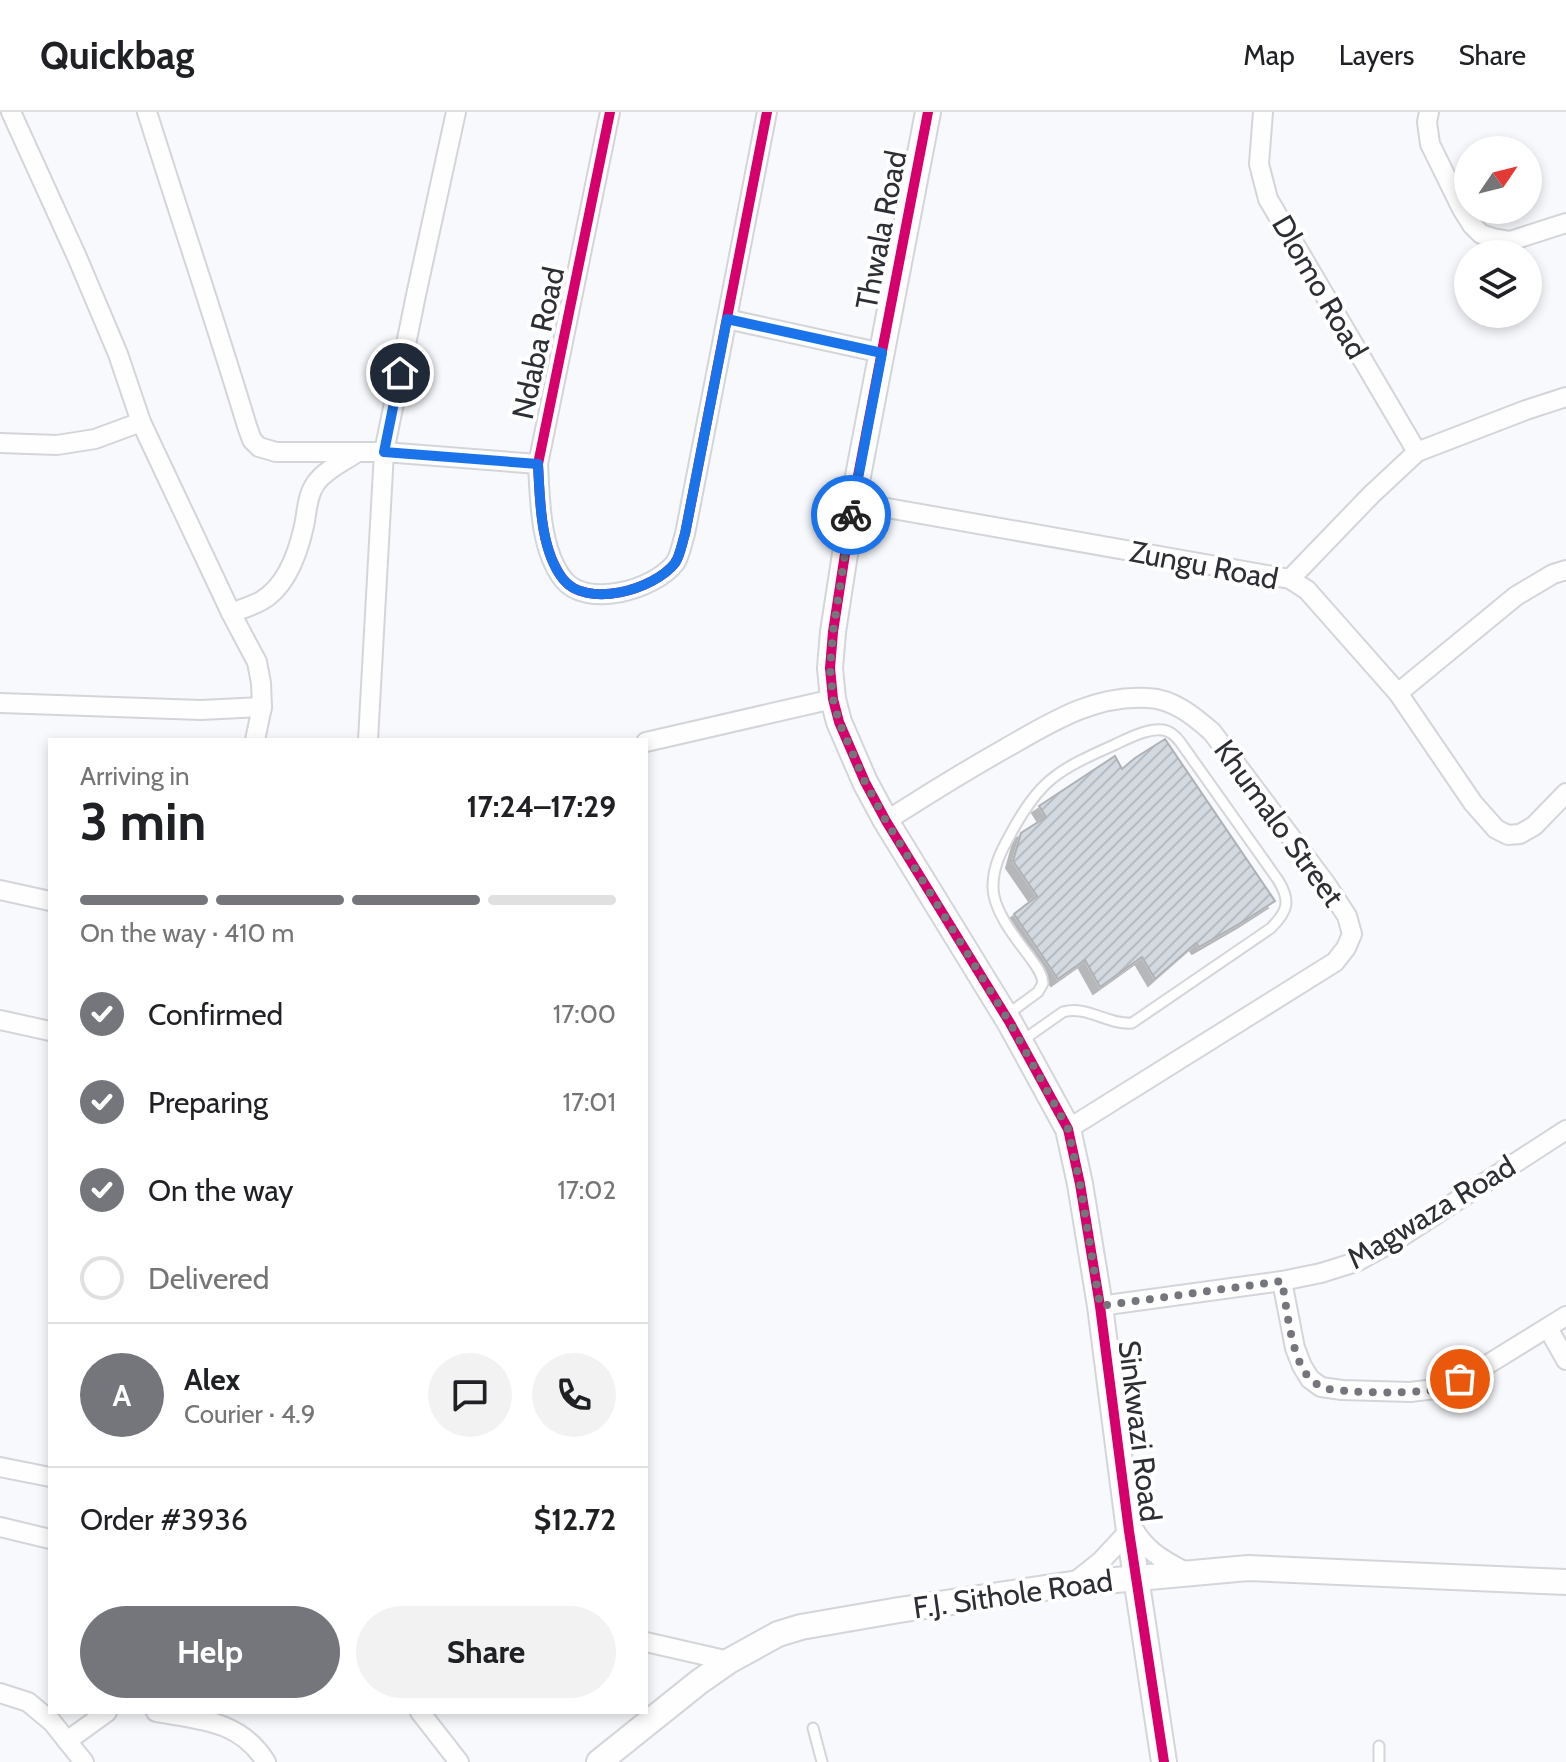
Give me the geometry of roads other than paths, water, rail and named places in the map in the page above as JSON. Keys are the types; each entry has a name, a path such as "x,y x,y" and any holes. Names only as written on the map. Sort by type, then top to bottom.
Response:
{"street":[{"path":"11,112 118,354 141,422 257,662 262,707 255,738"},
{"path":"147,112 252,440 259,447 276,452 384,452 538,464"},
{"path":"368,738 384,452 456,112"},
{"name":"Ndaba Road","path":"610,112 538,464 547,548 565,582 579,590 600,594 626,592 663,575 676,561 685,534 727,319"},
{"path":"767,112 727,319 882,353"},
{"name":"Thwala Road","path":"886,821 839,722 830,668 853,502 928,112"},
{"name":"Dlomo Road","path":"1263,112 1259,164 1268,199 1417,452"},
{"path":"1429,112 1430,144 1462,209 1481,234 1510,241 1566,223"},
{"path":"1290,579 1417,452 1566,397"},
{"path":"0,443 57,445 95,439 141,422"},
{"path":"231,613 262,601 279,587 292,562 316,482 356,453"},
{"name":"Zungu Road","path":"853,502 1290,579 1307,590 1398,693 1473,803 1496,829 1508,835 1520,834 1534,826 1566,793"},
{"path":"1398,693 1516,596 1553,574 1566,570"},
{"name":"Khumalo Street","path":"886,821 969,768 1060,717 1093,704 1150,698 1192,714 1212,732 1347,916 1352,934 1335,962 1068,1129"},
{"path":"648,742 833,699"},
{"path":"0,703 201,710 262,707"},
{"name":"Sinkwazi Road","path":"886,821 1006,1016 1068,1129 1100,1306 1128,1524 1164,1762"},
{"path":"0,890 48,901"},
{"path":"0,1020 48,1031"},
{"name":"Magwaza Road","path":"1100,1306 1282,1281 1356,1262 1398,1239 1566,1130"},
{"path":"1282,1281 1295,1348 1302,1366 1310,1379 1321,1387 1342,1390 1410,1392 1444,1388 1566,1316"},
{"path":"1548,1328 1566,1360"},
{"path":"0,1467 48,1477"},
{"path":"1072,1584 1101,1561 1128,1524 1148,1550 1188,1573"},
{"path":"0,1527 48,1539"},
{"name":"F.J. Sithole Road","path":"599,1762 729,1661 778,1634 801,1627 1072,1584 1248,1568 1566,1582"},
{"path":"648,1642 729,1661"},
{"path":"0,1693 28,1702 52,1722 84,1762"},
{"path":"67,1741 104,1714"},
{"path":"166,1714 224,1725 251,1742 266,1762"},
{"path":"422,1714 459,1762"}],"lane":[{"path":"1006,1016 1038,992 1043,983 1040,971 1008,926 993,895 994,870 999,855 1022,813 1045,783 1071,764 1140,734 1169,732 1177,737 1278,880 1286,895 1284,911 1271,928 1132,1023 1117,1022 1082,1010 1070,1010 1020,1042"},
{"path":"813,1728 822,1762"},
{"path":"1379,1746 1379,1762"}]}
